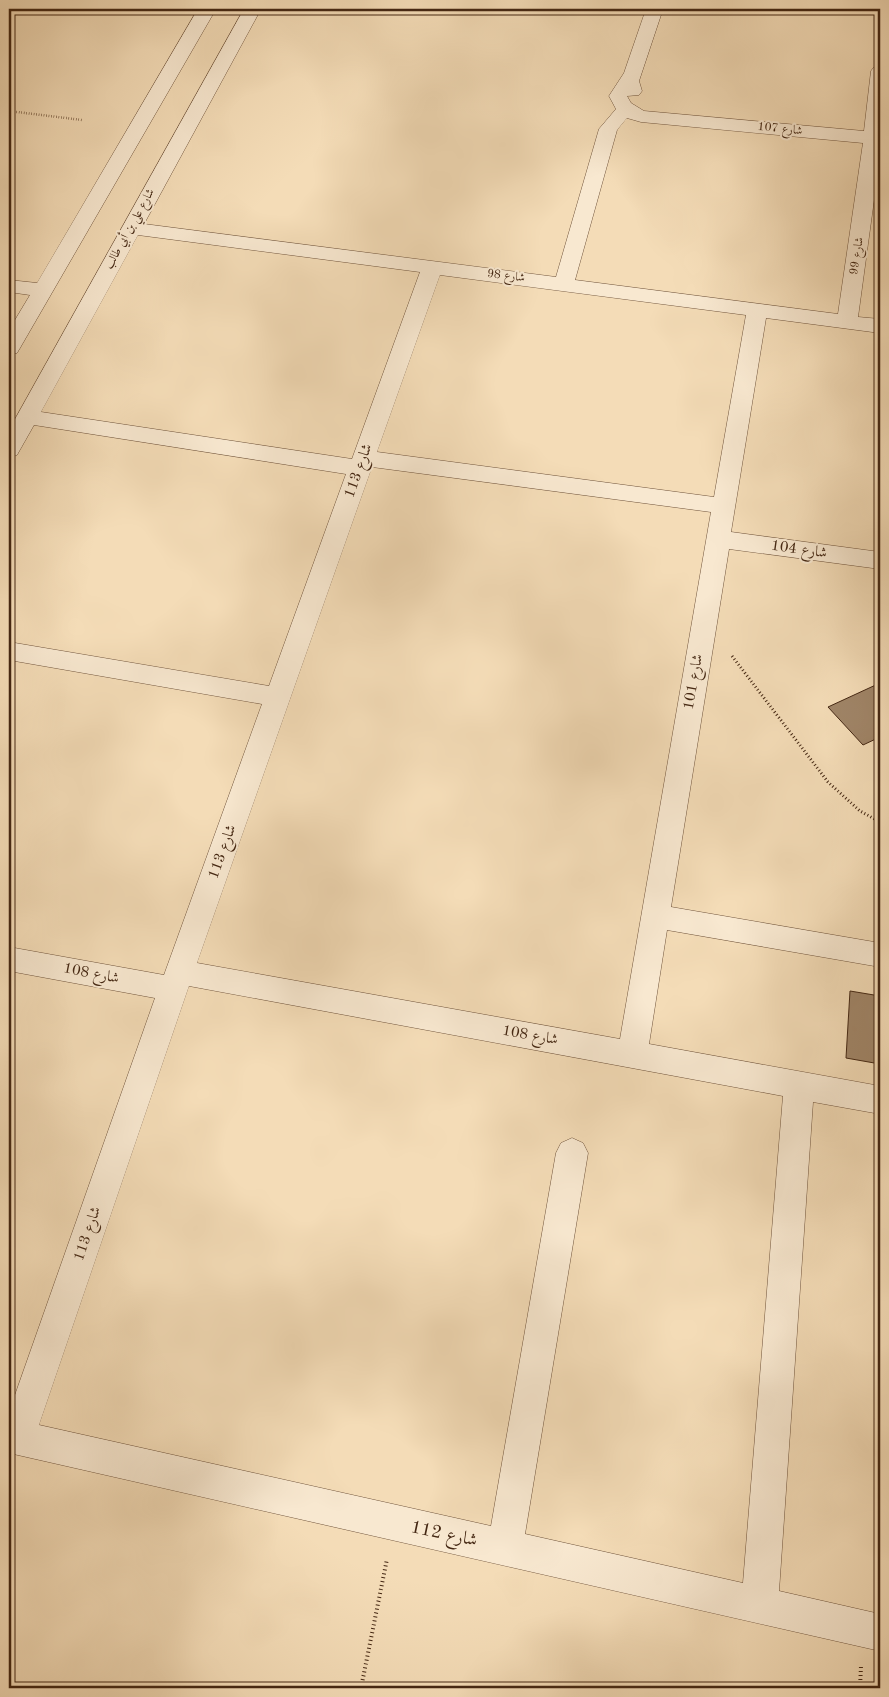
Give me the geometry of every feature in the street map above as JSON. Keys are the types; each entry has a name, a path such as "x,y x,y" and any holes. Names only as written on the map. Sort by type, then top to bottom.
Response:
{"street":[{"path":"9,348 206,9"},
{"name":"شارع علي بن أبي طالب","path":"9,450 252,9"},
{"path":"564,284 608,129 620,114 628,111 621,104 618,96 632,74 654,9"},
{"name":"شارع 99","path":"847,322 874,138 880,71"},
{"name":"شارع 107","path":"632,74 632,88 641,102 660,112 685,119"},
{"name":"شارع 107","path":"628,111 641,116 874,138"},
{"name":"شارع 98","path":"131,228 880,326"},
{"name":"شارع 113","path":"13,1437 432,267"},
{"path":"9,286 43,290"},
{"name":"شارع 101","path":"632,1055 757,310"},
{"path":"27,417 362,463 724,506"},
{"name":"شارع 104","path":"718,539 880,561"},
{"path":"9,651 278,697"},
{"path":"655,916 880,956"},
{"name":"شارع 108","path":"9,959 176,981 632,1055 880,1100"},
{"path":"760,1605 799,1085"},
{"path":"505,1548 572,1153"},
{"name":"شارع 112","path":"13,1437 880,1632"}],"path":[{"path":"9,111 82,120"},
{"path":"705,620 828,782 860,811 880,822"},
{"path":"361,1688 394,1523"}],"building":[{"path":"880,683 880,737 863,745 828,707"},
{"path":"850,991 880,996 880,1064 846,1058"}]}
